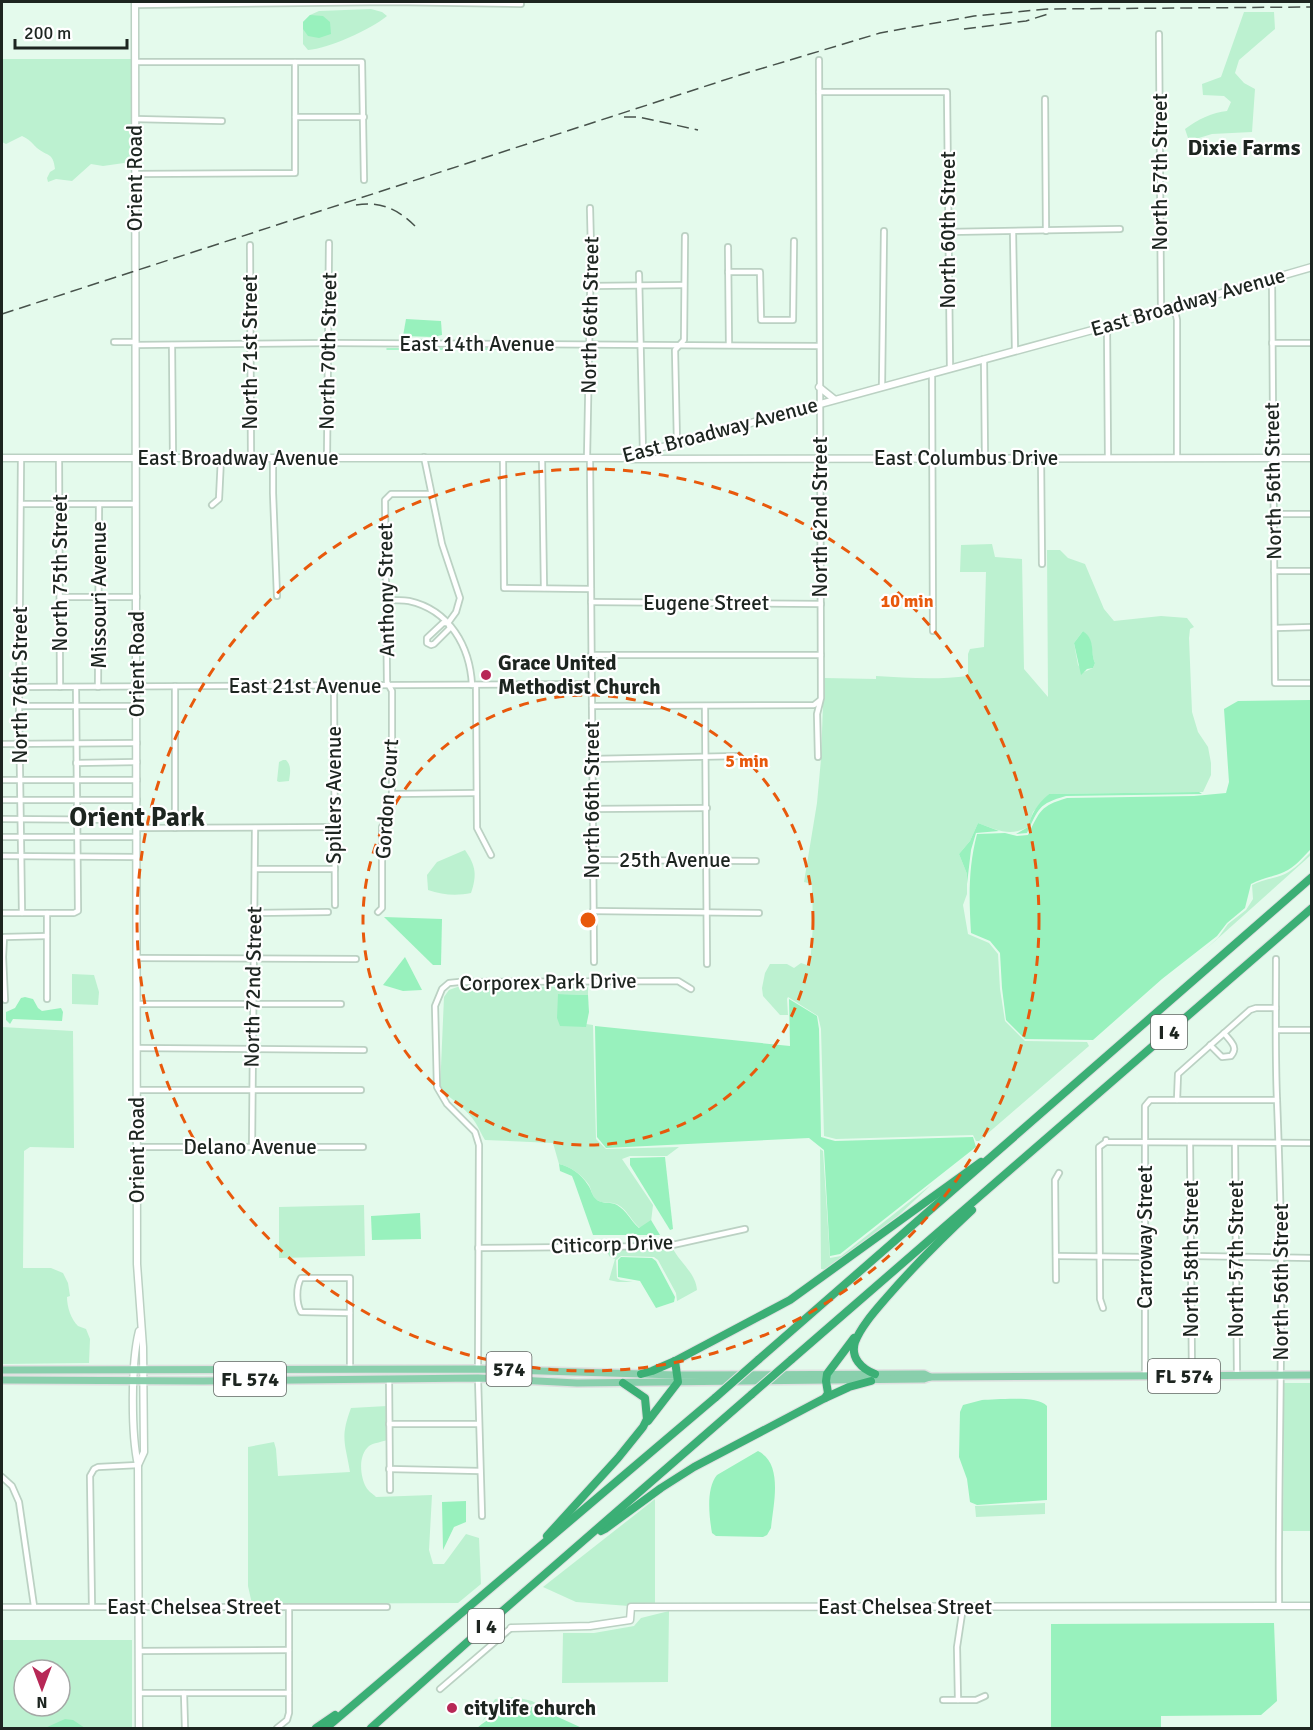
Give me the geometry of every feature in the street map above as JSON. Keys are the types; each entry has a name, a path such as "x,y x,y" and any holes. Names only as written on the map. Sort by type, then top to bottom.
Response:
{"highway":[{"name":"I 4","path":"326,1728 716,1397 1311,877"},
{"name":"I 4","path":"372,1728 1311,908"},
{"path":"640,1374 675,1361 790,1300 977,1164 993,1156"},
{"path":"825,1398 829,1387 826,1378 875,1311 908,1272 1026,1156"},
{"path":"594,1533 605,1529 694,1467 825,1398 873,1377 860,1365 854,1353 855,1343 875,1311"},
{"path":"525,1561 604,1475 643,1427 677,1378 675,1361"},
{"path":"623,1383 645,1398 648,1411 643,1427"},
{"path":"316,1728 355,1704"}],"main road":[{"path":"366,1378 377,1369 387,1378"},
{"name":"574","path":"2,1370 478,1369 640,1374 677,1378 826,1378 924,1374 930,1377"},
{"name":"FL 574","path":"930,1377 1311,1376"},
{"name":"FL 574","path":"2,1380 478,1378 623,1383 677,1378"}],"street":[{"path":"135,3 521,4"},
{"name":"Orient Road","path":"135,3 137,1264 144,1380 144,1452 138,1465"},
{"name":"North 57th Street","path":"1159,34 1161,309"},
{"name":"North 62nd Street","path":"818,758 817,714 821,698 819,60"},
{"path":"135,62 362,62 364,180"},
{"path":"135,174 295,173 295,62"},
{"name":"North 60th Street","path":"819,92 947,92 950,368"},
{"path":"1045,99 1046,231"},
{"path":"295,117 364,117"},
{"path":"135,119 222,121"},
{"name":"North 66th Street","path":"590,208 589,458 594,962"},
{"path":"948,232 1120,229"},
{"path":"882,386 884,231"},
{"path":"1013,232 1015,350"},
{"path":"677,443 675,350 684,340 685,236"},
{"path":"728,272 760,272 761,320 793,320 794,241"},
{"name":"North 70th Street","path":"327,458 329,243"},
{"name":"North 71st Street","path":"250,245 250,458"},
{"path":"728,247 729,345"},
{"name":"East Broadway Avenue","path":"2,458 622,459 1107,326 1311,267"},
{"path":"639,274 643,453 651,459"},
{"name":"North 56th Street","path":"1272,279 1275,683 1311,683"},
{"path":"590,285 684,285"},
{"path":"1174,306 1177,320 1178,458"},
{"path":"1107,326 1108,458"},
{"name":"East 14th Avenue","path":"114,342 172,345 328,343 819,346"},
{"path":"1272,343 1311,343"},
{"path":"172,345 173,458"},
{"path":"984,359 985,457"},
{"path":"932,373 933,631"},
{"path":"819,387 835,399"},
{"path":"664,447 667,454 678,458"},
{"path":"424,457 442,544 460,598 456,612 448,623 443,623 434,631 427,638 427,643 433,645 442,637 450,628 448,623"},
{"path":"1041,457 1042,564"},
{"name":"North 76th Street","path":"21,458 19,706 22,913"},
{"name":"North 75th Street","path":"59,458 60,687"},
{"path":"212,505 219,499 221,458"},
{"path":"273,458 277,597"},
{"name":"East Columbus Drive","path":"622,459 1311,458"},
{"path":"503,459 504,588 591,589"},
{"path":"542,459 544,588"},
{"name":"Anthony Street","path":"388,685 385,500 388,495 431,494"},
{"path":"21,504 136,504"},
{"name":"Missouri Avenue","path":"98,687 99,504"},
{"path":"1273,514 1311,514"},
{"path":"1274,571 1311,571"},
{"path":"60,597 137,597"},
{"path":"385,600 408,601 425,607 448,623 461,640 469,657 474,685 477,828 491,855"},
{"name":"Eugene Street","path":"591,602 821,604"},
{"path":"1275,627 1311,627"},
{"path":"591,655 821,655"},
{"name":"East 21st Avenue","path":"19,687 591,684"},
{"name":"Gordon Court","path":"378,912 382,908 382,827 389,814 392,794 392,691 388,685"},
{"path":"175,686 175,828"},
{"name":"Spillers Avenue","path":"334,686 335,905"},
{"path":"2,913 74,913 78,911 76,687"},
{"path":"592,706 814,705 819,701"},
{"path":"19,706 137,706"},
{"path":"705,707 707,964"},
{"path":"2,744 137,743"},
{"path":"592,759 739,756"},
{"path":"76,763 137,762"},
{"path":"2,780 137,780"},
{"path":"392,794 476,793"},
{"path":"2,800 137,800"},
{"path":"592,809 707,808"},
{"path":"2,819 137,820"},
{"path":"137,828 334,827"},
{"name":"North 72nd Street","path":"252,1147 255,828"},
{"path":"2,837 137,837"},
{"path":"2,856 137,856"},
{"name":"25th Avenue","path":"593,860 756,861"},
{"path":"255,869 335,869"},
{"path":"593,911 759,913"},
{"path":"254,912 328,912"},
{"path":"47,913 47,999"},
{"path":"5,1000 4,937 47,936"},
{"path":"137,958 356,959"},
{"name":"North 56th Street","path":"1276,959 1281,1257 1279,1606"},
{"name":"Corporex Park Drive","path":"482,1516 478,1424 478,1145 475,1132 447,1104 437,1087 435,1006 442,989 449,983 459,981 678,981 691,989"},
{"path":"137,1004 341,1004"},
{"path":"1276,1008 1250,1010 1178,1074 1177,1100 1277,1100"},
{"path":"1276,1030 1311,1030"},
{"path":"1210,1045 1222,1057 1231,1056 1234,1046 1224,1033"},
{"path":"137,1048 364,1050"},
{"path":"137,1090 361,1090"},
{"name":"Carroway Street","path":"1145,1376 1145,1106 1150,1101 1177,1100"},
{"path":"1103,1308 1100,1299 1099,1147 1106,1141 1311,1143"},
{"name":"North 58th Street","path":"1190,1143 1192,1376"},
{"name":"North 57th Street","path":"1235,1143 1237,1376"},
{"name":"Delano Avenue","path":"137,1147 363,1147"},
{"path":"1056,1280 1055,1180 1059,1173"},
{"name":"Citicorp Drive","path":"478,1248 668,1246 745,1229"},
{"path":"1056,1256 1146,1257"},
{"path":"1192,1256 1311,1258"},
{"path":"350,1313 301,1312 298,1306 298,1283 301,1278 350,1278 350,1313 350,1369"},
{"name":"Orient Road","path":"139,1728 138,1465 135,1453 134,1370 135,1347 140,1325"},
{"path":"387,1378 390,1490"},
{"path":"389,1424 478,1424"},
{"path":"92,1607 90,1476 98,1467 138,1465"},
{"path":"389,1469 480,1471"},
{"path":"2,1477 12,1486 19,1502 34,1606"},
{"name":"East Chelsea Street","path":"2,1606 387,1607"},
{"name":"East Chelsea Street","path":"511,1628 590,1626 630,1620 631,1607 1311,1606"},
{"path":"277,1728 289,1717 289,1607"},
{"path":"957,1700 957,1647 963,1607"},
{"path":"440,1689 511,1628"},
{"path":"139,1651 289,1650"},
{"path":"139,1693 289,1693"},
{"path":"184,1693 185,1728"},
{"path":"943,1700 976,1700 985,1696"}],"shaded area":[{"path":"371,9 387,16 360,32 327,46 308,50 303,44 303,22 310,15 319,11"},
{"path":"1244,12 1274,12 1275,29 1239,60 1235,73 1244,83 1255,89 1252,132 1212,134 1189,141 1185,129 1205,117 1227,111 1231,102 1224,96 1203,95 1202,84 1221,77"},
{"path":"310,15 323,16 330,22 331,34 319,38 308,36 303,29 303,22"},
{"path":"2,59 132,59 132,169 124,163 103,166 91,164 72,181 56,179 48,182 50,172 55,169 53,160 49,156 22,136 6,144 2,142"},
{"path":"406,319 441,321 442,335 403,336"},
{"path":"992,544 995,557 1022,559 1024,669 1048,697 1047,550 1060,550 1068,558 1085,564 1104,609 1114,621 1161,616 1187,618 1194,627 1190,629 1189,638 1192,712 1198,732 1208,747 1211,775 1203,792 1049,794 1033,812 1028,827 1015,832 1003,831 978,823 970,841 959,854 967,874 967,894 963,905 968,934 989,943 998,954 1005,1021 1025,1041 1087,1042 1089,1046 979,1141 976,1141 973,1135 836,1139 824,1136 821,1029 818,1016 788,997 788,1015 780,1015 763,996 762,988 765,973 770,964 787,964 794,968 801,963 810,966 813,925 812,884 804,882 817,803 824,678 968,676 970,649 984,647 986,572 960,572 961,545","holes":["1083,631 1091,642 1095,663 1093,668 1084,672 1078,665 1074,643"]},
{"path":"1083,631 1090,638 1095,663 1093,668 1087,669 1081,675 1074,643"},
{"path":"1311,700 1311,849 1288,870 1251,884 1245,908 1227,923 1217,936 1162,979 1093,1040 1025,1039 1006,1020 1000,953 990,941 971,933 970,884 977,834 1028,835 1042,810 1067,798 1194,796 1226,793 1229,782 1224,709 1238,701"},
{"path":"286,760 289,765 289,781 279,782 277,781 279,762"},
{"path":"1199,792 1202,794 1066,796 1040,808 1027,833 1016,834 1028,827 1041,801 1049,794"},
{"path":"978,823 999,831 976,833 971,850 967,884 967,874 959,854 970,841"},
{"path":"465,850 474,871 471,893 450,894 428,890 427,875 437,862"},
{"path":"1311,852 1311,855 1215,941 1202,952 1218,938 1228,924 1246,910 1253,899 1252,885 1285,874"},
{"path":"384,917 442,919 441,965 433,965"},
{"path":"405,957 422,990 403,991 383,985"},
{"path":"72,974 94,975 99,992 98,1005 72,1004"},
{"path":"460,986 588,987 588,995 558,994 585,1027 586,1024 593,1025 596,1139 606,1149 679,1147 667,1156 630,1156 622,1159 653,1205 651,1222 640,1228 621,1207 597,1200 583,1178 572,1169 559,1164 553,1143 485,1140 468,1114 440,1090 444,997 449,990"},
{"path":"558,994 588,995 589,1012 586,1027 560,1026 557,1018"},
{"path":"21,998 33,999 42,1011 61,1008 62,1021 13,1019 10,1024 6,1020 6,1012 15,1008"},
{"path":"789,999 817,1016 821,1137 835,1141 973,1137 976,1147 840,1254 830,1256 824,1150 809,1138 606,1148 597,1137 595,1026 790,1046"},
{"path":"2,1027 73,1031 74,1148 30,1147 24,1151 23,1268 51,1268 63,1273 68,1283 70,1296 67,1297 67,1301 70,1313 78,1326 86,1329 90,1339 89,1363 2,1364"},
{"path":"820,1149 823,1151 830,1258 841,1256 932,1184 899,1215 827,1270 821,1269"},
{"path":"665,1157 673,1229 670,1230 630,1165 630,1158"},
{"path":"559,1164 579,1174 597,1200 617,1205 639,1228 651,1220 660,1235 593,1235 572,1176 560,1171"},
{"path":"364,1205 365,1256 279,1258 279,1207"},
{"path":"420,1213 421,1239 372,1240 371,1216"},
{"path":"672,1247 694,1278 697,1290 677,1301 676,1293 658,1260 654,1257 621,1256 616,1260 617,1278 633,1282 609,1280 615,1259 610,1257 605,1249"},
{"path":"621,1257 652,1258 656,1261 675,1297 674,1302 656,1308 640,1281 618,1277 618,1260"},
{"path":"1284,1383 1311,1383 1311,1531 1283,1531"},
{"path":"1026,1399 1035,1400 1047,1406 1047,1500 977,1505 970,1502 967,1479 959,1457 960,1412 963,1405 982,1400"},
{"path":"387,1406 387,1440 369,1446 363,1455 361,1472 366,1487 376,1497 432,1495 429,1550 433,1564 444,1564 466,1534 479,1538 481,1584 458,1603 252,1604 248,1586 248,1447 274,1442 278,1476 350,1472 345,1434 351,1408"},
{"path":"758,1451 766,1457 774,1475 775,1497 771,1528 763,1537 716,1536 712,1533 709,1511 711,1487 717,1475"},
{"path":"655,1499 655,1604 629,1606 576,1602 543,1587"},
{"path":"466,1501 466,1522 454,1527 443,1550 442,1502"},
{"path":"1045,1503 1045,1514 976,1517 975,1506"},
{"path":"669,1611 668,1682 562,1683 563,1633 594,1633 634,1626 641,1618"},
{"path":"1274,1623 1277,1701 1261,1715 1161,1716 1161,1728 1051,1728 1051,1624"},
{"path":"2,1640 132,1640 132,1728 2,1728"},
{"path":"515,1697 532,1701 560,1716 533,1704 496,1713 492,1710 482,1722 495,1699"},
{"path":"534,1706 582,1728 477,1728 498,1715"},
{"path":"65,1719 73,1720 85,1728 45,1728"}],"waterway":[{"path":"387,349 496,349"}],"railway":[{"path":"2,314 740,75 880,33 974,16 1047,9 1312,7"},
{"path":"964,29 1026,21 1051,13"},
{"path":"624,117 639,117 698,130"},
{"path":"356,205 381,205 402,215 415,226"}],"place":[{"name":"Grace United Methodist Church","path":"486,675"},
{"name":"citylife church","path":"452,1708"}],"district":[{"name":"Dixie Farms","path":"1244,147"},
{"name":"Orient Park","path":"137,817"}]}
